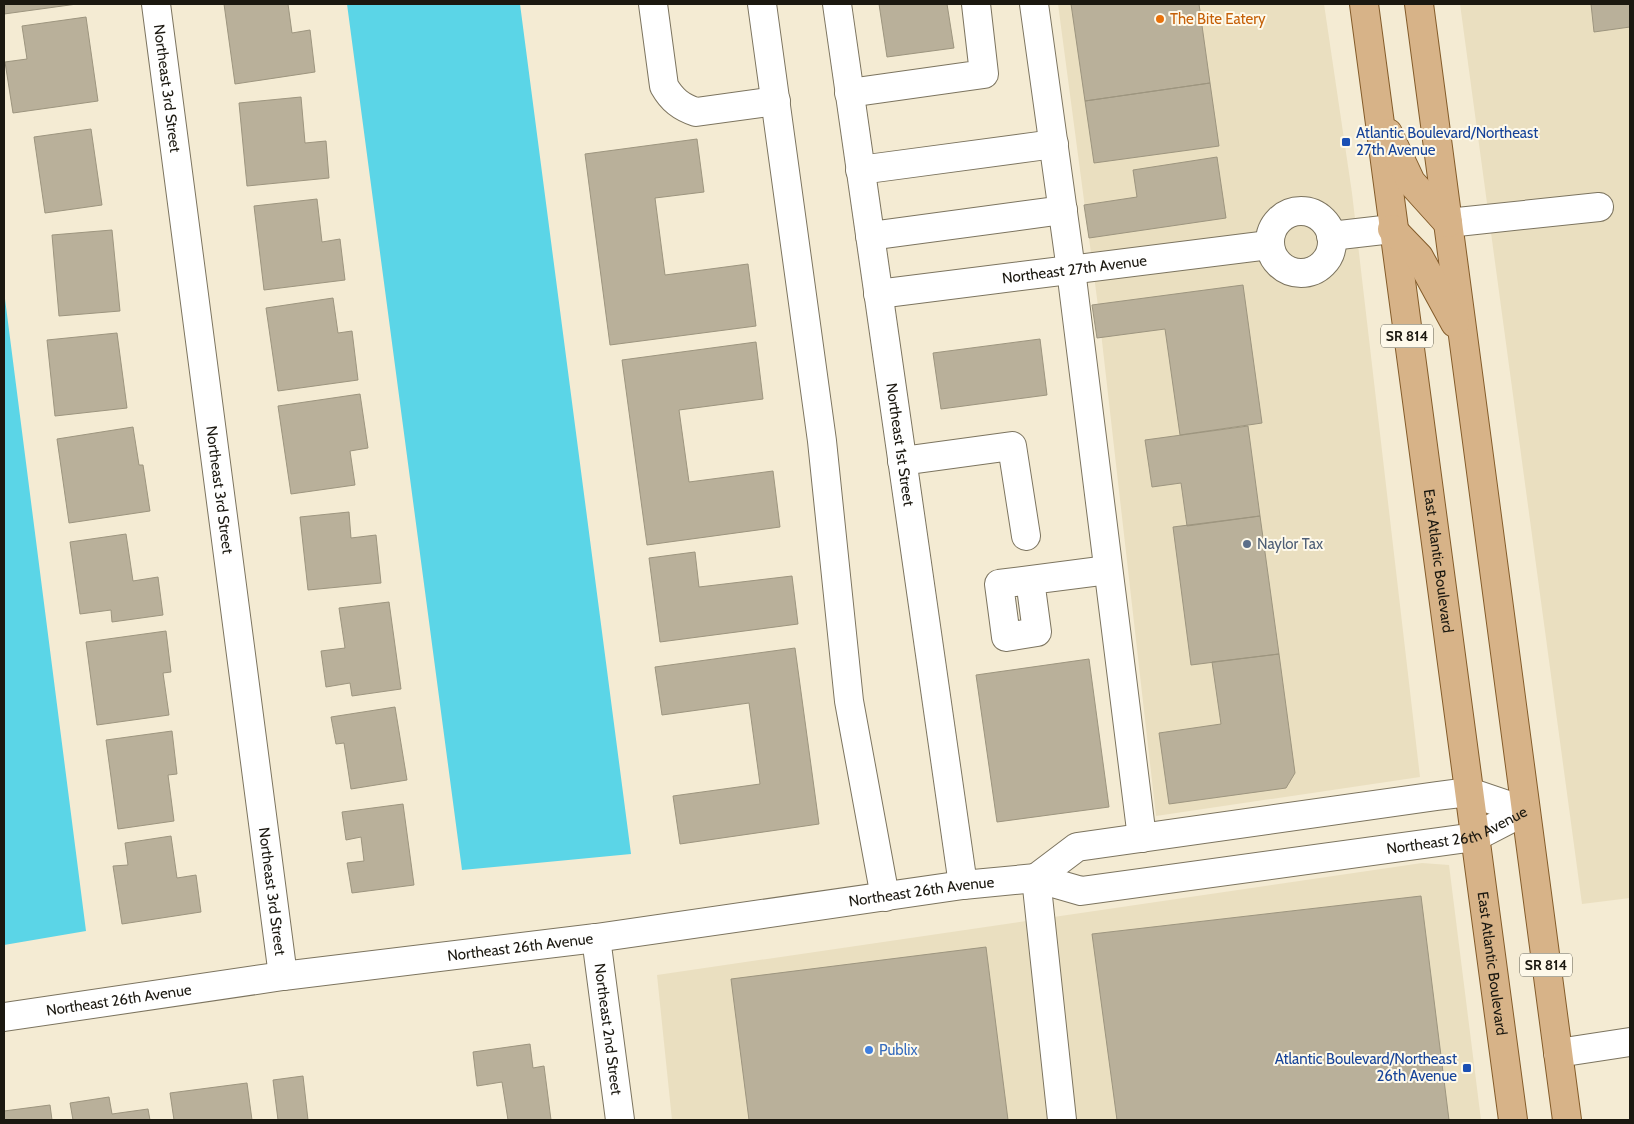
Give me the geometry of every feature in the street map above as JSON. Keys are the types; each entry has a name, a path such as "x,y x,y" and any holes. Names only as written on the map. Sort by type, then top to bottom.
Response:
{"main road":[{"name":"East Atlantic Boulevard","path":"1364,4 1392,229 1512,1120"},
{"name":"SR 814","path":"1419,4 1567,1120"},
{"path":"1378,111 1411,182 1448,223"},
{"path":"1392,229 1419,257 1463,337"}],"street":[{"name":"Northeast 3rd Street","path":"156,4 283,976"},
{"path":"654,4 664,86 670,98 684,108 696,112 776,101"},
{"path":"762,4 822,441 849,701 885,897"},
{"name":"Northeast 1st Street","path":"836,4 963,885"},
{"path":"849,93 984,74 976,4"},
{"path":"1034,4 1071,270 1142,838"},
{"path":"860,170 1054,144"},
{"path":"1448,223 1599,207"},
{"path":"870,236 1063,210"},
{"path":"1297,211 1308,212 1319,217 1327,225 1331,236 1331,248 1327,260 1318,268 1307,273 1294,273 1282,268 1274,258 1269,245 1276,223 1286,215 1297,211"},
{"path":"1331,236 1392,229"},
{"name":"Northeast 27th Avenue","path":"878,294 1269,245"},
{"path":"902,461 1012,446 1026,536"},
{"path":"1030,580 1108,570"},
{"name":"Northeast 26th Avenue","path":"1036,878 1077,847 1469,792 1525,810"},
{"name":"Northeast 26th Avenue","path":"4,1016 283,976 596,938 963,885 1036,878 1081,891 1475,838 1525,810"},
{"path":"1036,878 1050,1026 1062,1120"},
{"name":"Northeast 2nd Street","path":"596,938 620,1120"},
{"path":"1558,1053 1630,1042"}],"shaded area":[{"path":"1058,4 1324,4 1352,193 1420,777 1156,816 1098,306"},
{"path":"1460,4 1630,4 1630,898 1582,904"},
{"path":"1422,863 1449,865 1481,1120 672,1120 657,975"}],"water":[{"path":"347,4 520,4 631,854 462,870"},
{"path":"4,291 86,931 4,945"}],"building":[{"path":"4,4 77,4 4,14"},
{"path":"224,4 288,4 292,33 310,30 315,72 235,84"},
{"path":"879,4 947,4 954,48 887,57"},
{"path":"1071,4 1199,4 1210,83 1085,101"},
{"path":"1591,4 1630,4 1630,27 1594,32"},
{"path":"86,17 98,101 13,113 5,62 27,59 22,26"},
{"path":"1210,83 1219,146 1094,163 1085,101"},
{"path":"301,97 305,143 326,141 329,178 247,186 239,103"},
{"path":"91,129 102,205 45,213 34,137"},
{"path":"697,139 704,192 655,198 665,275 748,264 756,326 610,345 585,154"},
{"path":"1217,157 1226,218 1089,238 1084,205 1137,197 1133,170"},
{"path":"317,199 322,242 340,239 345,280 264,290 254,206"},
{"path":"112,230 120,311 59,316 52,235"},
{"path":"1243,285 1262,423 1180,435 1165,329 1097,338 1092,305"},
{"path":"333,298 338,333 352,331 358,380 278,391 266,308"},
{"path":"117,333 127,408 55,416 47,340"},
{"path":"1040,339 1047,395 941,409 933,353"},
{"path":"756,342 763,399 679,410 689,482 773,471 780,527 647,545 622,360"},
{"path":"360,394 368,448 350,451 355,485 291,494 278,406"},
{"path":"1248,426 1260,516 1187,526 1181,483 1152,487 1145,440"},
{"path":"133,427 139,465 143,465 150,511 69,523 57,439"},
{"path":"349,512 351,538 376,535 381,583 308,590 300,517"},
{"path":"1260,516 1279,654 1191,665 1173,527"},
{"path":"126,534 133,581 158,577 163,615 112,622 111,610 80,614 70,542"},
{"path":"695,552 699,587 792,576 798,624 660,642 649,558"},
{"path":"389,602 401,689 352,696 350,683 326,687 321,651 345,648 339,608"},
{"path":"166,631 171,672 163,673 169,715 97,725 86,642"},
{"path":"795,648 819,824 680,844 673,796 760,784 749,703 662,715 655,667"},
{"path":"1279,654 1295,773 1286,788 1169,804 1159,733 1221,724 1212,662"},
{"path":"1089,659 1109,807 997,822 976,675"},
{"path":"395,707 407,780 351,789 344,743 336,744 331,717"},
{"path":"172,731 177,774 168,775 174,821 118,829 106,740"},
{"path":"403,804 414,885 352,893 347,863 364,861 361,837 346,840 342,812"},
{"path":"171,836 177,878 196,875 201,912 122,924 113,866 128,865 125,843"},
{"path":"1421,896 1449,1120 1117,1120 1092,934"},
{"name":"Publix","path":"986,947 1008,1120 749,1120 731,979"},
{"path":"530,1044 533,1068 544,1066 551,1120 508,1120 502,1082 477,1086 473,1052"},
{"path":"303,1076 308,1120 278,1120 273,1080"},
{"path":"247,1083 252,1120 174,1120 170,1093"},
{"path":"109,1097 112,1114 148,1109 150,1120 73,1120 70,1103"},
{"path":"50,1105 52,1120 4,1120 4,1111"}],"place":[{"name":"The Bite Eatery","path":"1160,19"},
{"name":"Atlantic Boulevard/Northeast 27th Avenue","path":"1346,142"},
{"name":"Naylor Tax","path":"1247,544"},
{"name":"Publix","path":"869,1050"},
{"name":"Atlantic Boulevard/Northeast 26th Avenue","path":"1467,1068"}]}
